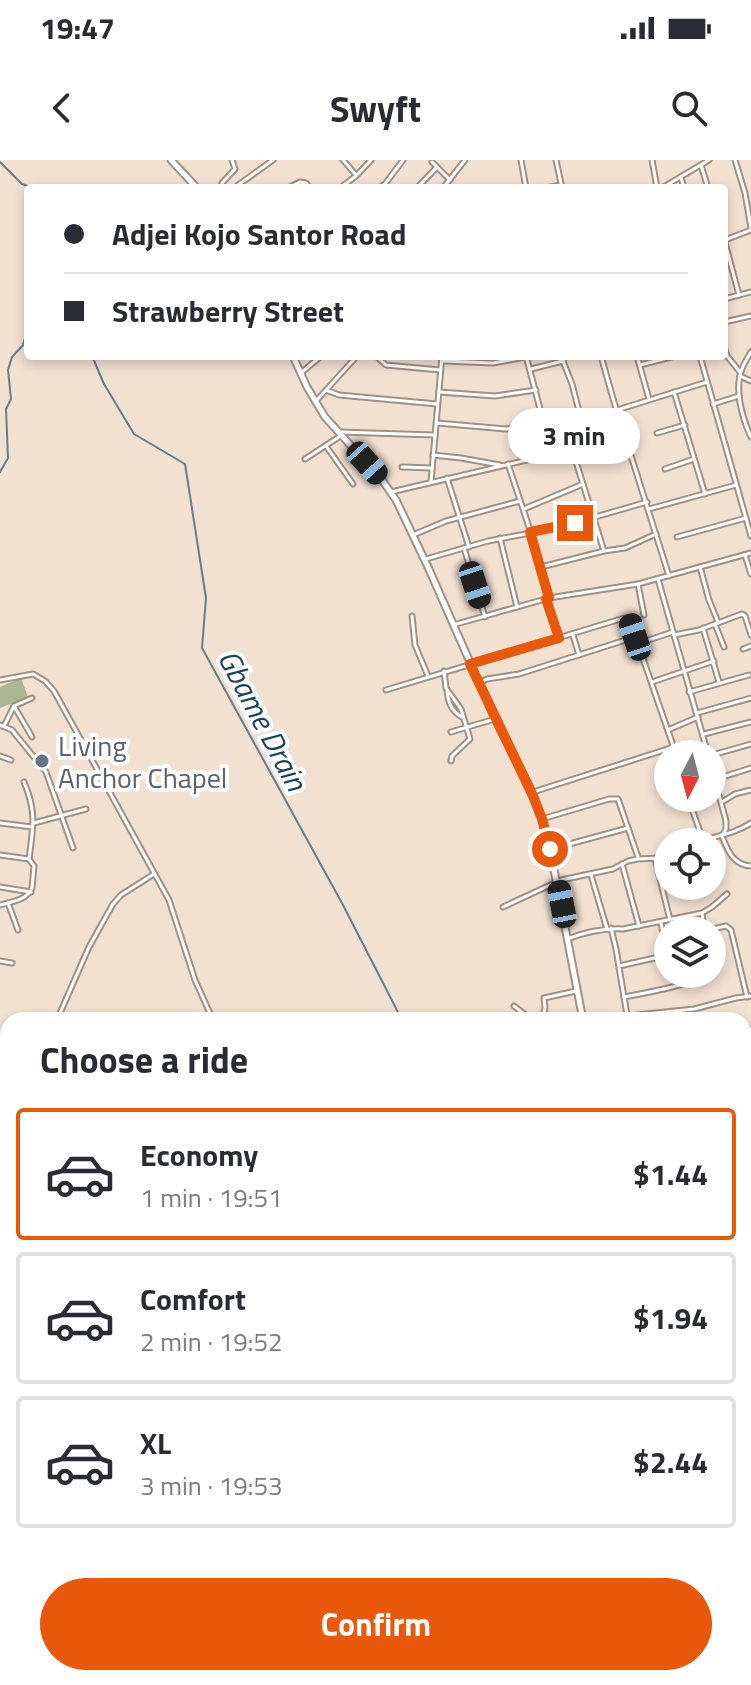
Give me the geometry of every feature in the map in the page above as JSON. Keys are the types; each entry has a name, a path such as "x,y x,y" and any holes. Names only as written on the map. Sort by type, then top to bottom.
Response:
{"street":[{"path":"171,160 193,184"},
{"path":"222,184 235,169 232,160"},
{"path":"242,183 273,160"},
{"path":"343,160 356,176"},
{"path":"345,184 371,160"},
{"path":"385,184 403,160"},
{"path":"446,184 465,160"},
{"path":"521,160 525,184"},
{"path":"556,160 561,184"},
{"path":"652,160 659,184"},
{"path":"694,160 695,168"},
{"path":"668,184 709,160"},
{"path":"728,238 751,229 735,160"},
{"path":"432,162 450,180"},
{"path":"701,165 707,184"},
{"path":"421,184 437,167"},
{"path":"681,177 683,184"},
{"path":"728,260 739,295"},
{"path":"728,298 751,292"},
{"path":"728,321 751,316"},
{"path":"751,352 740,374 739,396 751,437"},
{"path":"728,357 740,374 751,381"},
{"path":"295,360 325,417 391,492 425,559 495,719 532,792 550,849 581,1012"},
{"path":"301,373 316,360"},
{"path":"315,401 353,360"},
{"path":"380,360 386,365 440,370"},
{"path":"431,482 442,360"},
{"path":"456,360 493,363 510,360"},
{"path":"527,360 552,454"},
{"path":"530,369 556,360"},
{"path":"563,360 588,446"},
{"path":"602,360 669,576"},
{"path":"638,360 649,399"},
{"path":"640,365 656,360"},
{"path":"701,360 751,536"},
{"path":"582,423 707,382"},
{"path":"326,390 339,395 437,404"},
{"path":"439,392 495,396 536,390"},
{"path":"674,392 705,494"},
{"path":"713,404 739,396"},
{"path":"744,419 750,418"},
{"path":"435,423 506,429 544,422"},
{"path":"657,433 685,425"},
{"path":"305,459 340,434 435,435"},
{"path":"391,492 625,437"},
{"path":"326,446 353,484"},
{"path":"572,449 604,551"},
{"path":"433,455 500,465"},
{"path":"665,469 694,459"},
{"path":"508,464 559,638"},
{"path":"402,467 432,468"},
{"path":"447,478 485,617"},
{"path":"523,509 583,484"},
{"path":"649,509 736,485"},
{"path":"413,535 460,517 520,501"},
{"path":"425,559 647,502"},
{"path":"677,537 746,518"},
{"path":"540,567 633,545 656,534"},
{"path":"500,538 517,607"},
{"path":"453,625 548,599 638,584 751,553"},
{"path":"745,555 751,574"},
{"path":"700,567 724,647"},
{"path":"658,579 705,740"},
{"path":"638,584 644,615"},
{"path":"639,643 744,615 751,635"},
{"path":"412,616 415,645 428,676"},
{"path":"386,690 624,618 630,621 639,643 672,740"},
{"path":"703,628 719,683"},
{"path":"573,634 579,655"},
{"path":"479,683 519,674 635,637"},
{"path":"743,649 751,646"},
{"path":"652,682 714,661"},
{"path":"444,671 449,701 454,711 463,718"},
{"path":"0,680 33,674 51,687 172,908 195,980 209,1012"},
{"path":"689,692 749,675"},
{"path":"447,690 461,709 470,741 452,756 451,761"},
{"path":"32,698 14,706 2,726 12,730 46,772 73,848"},
{"path":"668,730 697,715 751,698"},
{"path":"14,706 32,737"},
{"path":"451,732 495,719"},
{"path":"703,734 751,722"},
{"path":"726,750 751,744"},
{"path":"532,792 654,753"},
{"path":"0,756 11,760"},
{"path":"726,776 751,768"},
{"path":"0,905 31,892 34,866 29,859 33,806 24,782"},
{"path":"726,799 751,790"},
{"path":"542,819 618,799 638,859"},
{"path":"0,823 33,825 86,809"},
{"path":"726,834 751,823"},
{"path":"550,849 628,828"},
{"path":"726,847 737,862 751,866"},
{"path":"0,855 29,859"},
{"path":"503,907 557,882 613,869 638,859 654,859"},
{"path":"622,863 639,926"},
{"path":"591,873 619,966 626,1012"},
{"path":"61,1012 89,947 113,904 121,895 154,874"},
{"path":"0,887 31,892"},
{"path":"688,916 702,913 727,894"},
{"path":"8,903 18,930"},
{"path":"567,939 609,928 623,929 654,923"},
{"path":"672,1012 749,996 731,930 726,926"},
{"path":"619,966 654,958"},
{"path":"0,961 12,963"},
{"path":"624,997 667,988"},
{"path":"543,1012 544,998 576,991"},
{"path":"514,1006 522,1012"}],"green space":[{"path":"21,678 28,697 0,708 0,687"}],"waterway":[{"name":"Gbame Drain","path":"0,162 24,185"},
{"name":"Gbame Drain","path":"0,472 8,458 6,409 11,399 8,370 12,357 24,341"},
{"name":"Gbame Drain","path":"94,360 104,384 134,434 185,464 206,598 202,648 398,1012"}],"place":[{"name":"Living Anchor Chapel","path":"42,761"}],"route":[{"path":"550,849 533,796 470,664 559,638 530,532 575,523"}]}
